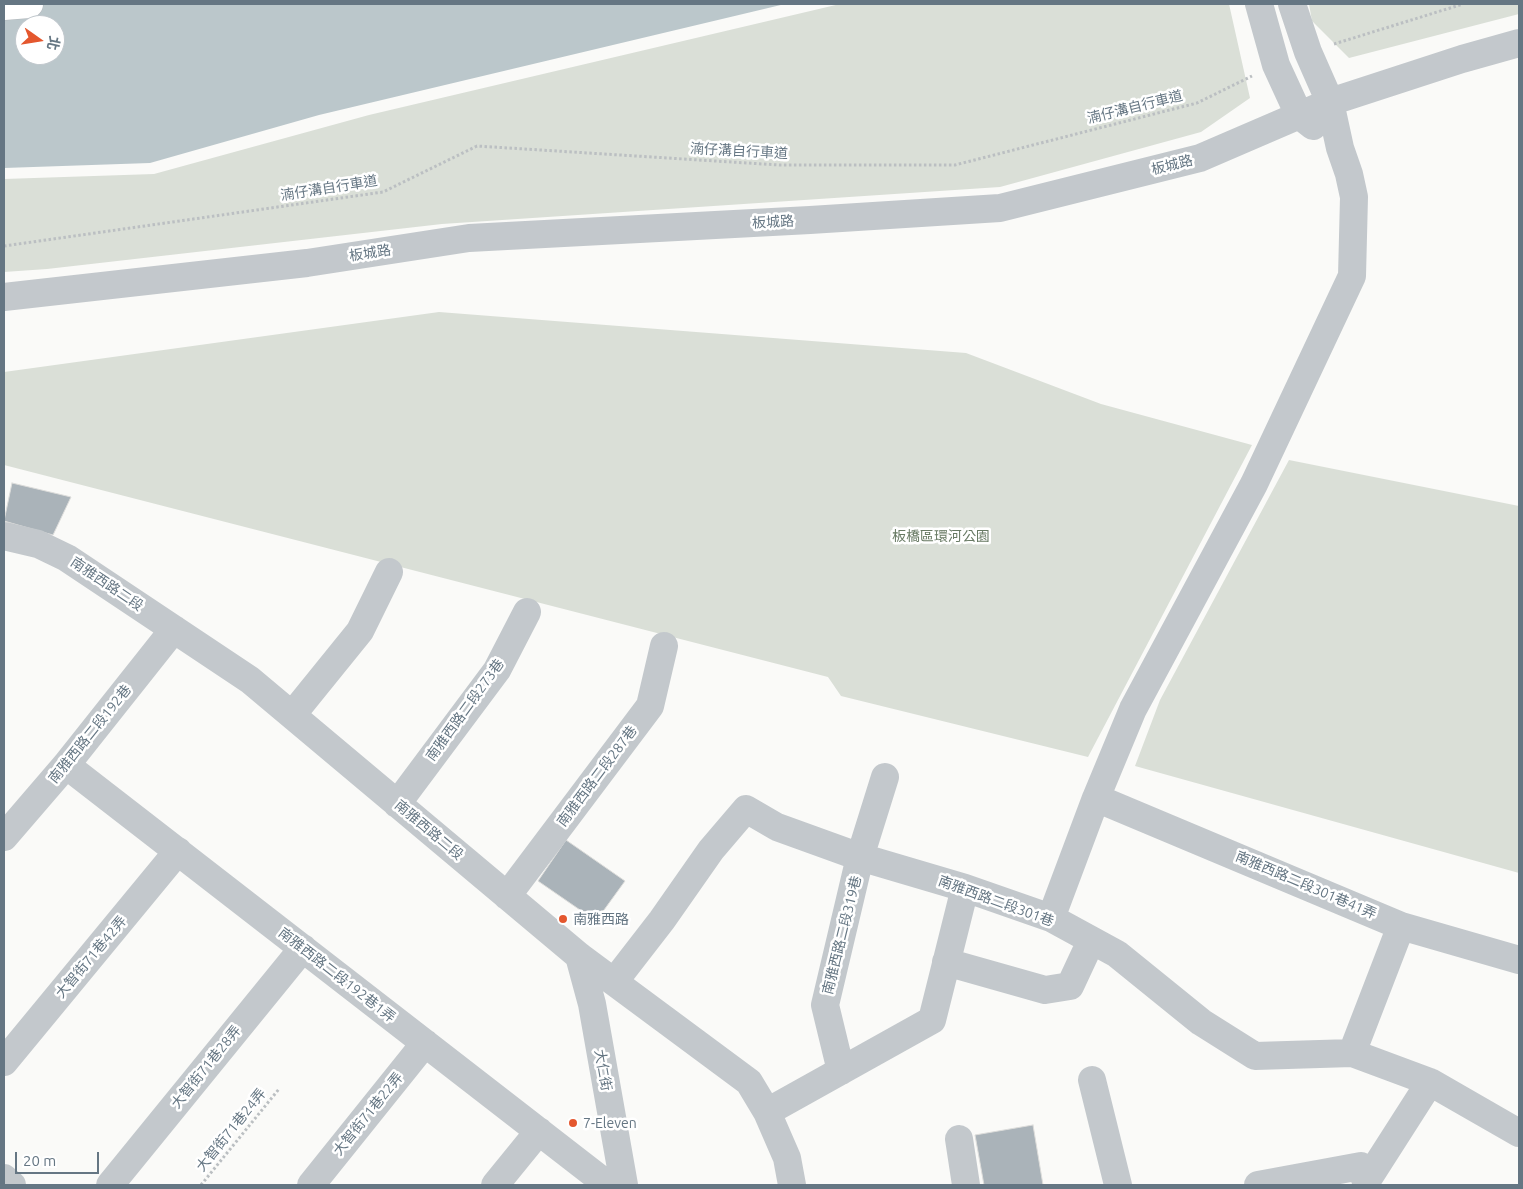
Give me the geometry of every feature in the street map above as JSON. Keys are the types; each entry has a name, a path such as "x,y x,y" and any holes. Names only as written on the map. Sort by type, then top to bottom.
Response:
{"highway":[{"path":"4,6 29,4"}],"street":[{"path":"1259,4 1276,65 1299,115 1340,148"},
{"path":"1051,918 1096,798 1133,709 1254,484 1352,276 1354,197 1349,174 1340,148 1330,102 1308,52 1292,4"},
{"name":"板城路","path":"4,297 307,263 469,238 1000,208 1200,158 1330,102 1462,59 1519,43"},
{"name":"南雅西路二段","path":"4,536 38,544 67,558 250,680 579,956 749,1082 767,1112 787,1158 792,1185"},
{"path":"292,715 360,631 389,572"},
{"name":"南雅西路二段273巷","path":"397,804 497,670 527,612"},
{"name":"南雅西路二段192巷","path":"4,837 66,764 174,629"},
{"name":"南雅西路二段287巷","path":"507,896 650,706 664,646"},
{"name":"南雅西路二段192巷1弄","path":"66,764 608,1185"},
{"name":"南雅西路二段319巷","path":"841,1071 825,1005 860,857 885,776"},
{"name":"南雅西路二段301巷41弄","path":"1096,798 1401,926 1519,960"},
{"name":"南雅西路二段301巷","path":"614,982 662,920 711,850 746,809 777,827 860,857 964,888 1051,918 1117,954 1201,1022 1255,1056 1352,1053 1430,1082 1519,1133"},
{"name":"大智街71巷42弄","path":"4,1062 178,851"},
{"path":"767,1112 932,1020 964,888"},
{"path":"1352,1053 1401,926"},
{"path":"946,962 1044,990 1070,986 1092,941"},
{"name":"大智街71巷28弄","path":"110,1185 303,948"},
{"name":"大仁街","path":"579,956 592,1004 624,1185"},
{"name":"大智街71巷22弄","path":"311,1185 424,1043"},
{"path":"1092,1080 1118,1185"},
{"path":"1366,1184 1430,1082"},
{"path":"495,1185 539,1131"},
{"path":"960,1139 966,1185"},
{"path":"1258,1185 1361,1166 1366,1184"},
{"path":"4,1178 12,1185"}],"path":[{"path":"1308,52 1463,4"},
{"name":"湳仔溝自行車道","path":"4,246 383,192 477,146 779,165 955,166 1197,103 1276,65"},
{"name":"大智街71巷24弄","path":"201,1185 279,1089"}],"green space":[{"path":"840,4 1229,4 1250,98 1201,132 1000,187 442,224 47,269 4,272 4,179 154,174 369,115"},
{"path":"1309,4 1519,4 1519,14 1349,58 1312,21"},
{"name":"板橋區環河公園","path":"439,312 966,353 1101,404 1252,445 1088,757 841,696 828,677 4,465 4,372"},
{"path":"1289,460 1519,506 1519,873 1135,766 1160,700"}],"shaded area":[{"path":"4,4 785,4 319,115 150,163 4,168"}],"building":[{"path":"12,483 71,497 53,535 4,521"},
{"path":"566,840 625,881 596,921 538,881"},
{"path":"1033,1125 1043,1185 984,1185 975,1135"}],"place":[{"name":"南雅西路","path":"563,919"},
{"name":"7-Eleven","path":"573,1123"}]}
